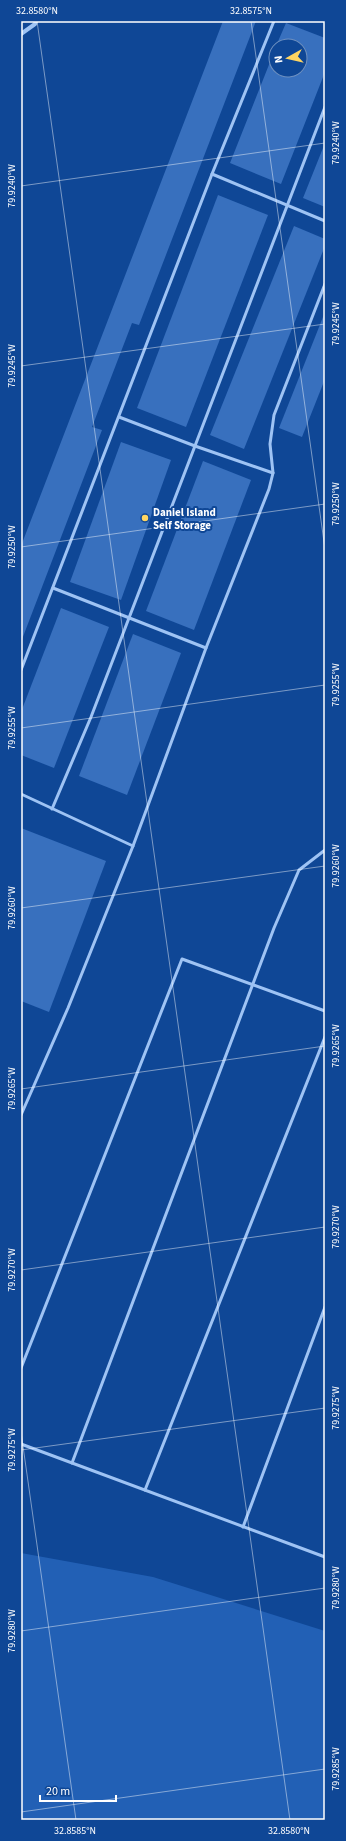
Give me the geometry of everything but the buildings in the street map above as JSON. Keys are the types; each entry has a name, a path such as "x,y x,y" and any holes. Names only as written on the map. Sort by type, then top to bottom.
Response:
{"street":[{"path":"21,34 35,24 36,21"}],"lane":[{"path":"21,670 212,174 274,21"},
{"path":"52,809 80,746 325,106"},
{"path":"212,174 325,221"},
{"path":"21,1115 68,1008 133,846 206,648 269,489 273,473 270,444 274,415 325,284"},
{"path":"119,417 195,446 273,473"},
{"path":"53,588 206,648"},
{"path":"21,794 133,846"},
{"path":"72,1463 253,985 299,870 325,850"},
{"path":"21,1368 182,960 325,1011"},
{"path":"145,1490 325,1037"},
{"path":"243,1527 325,1308"},
{"path":"21,1444 325,1558"}],"shaded area":[{"path":"21,1553 153,1577 325,1631 325,1820 21,1820"}],"place":[{"name":"Daniel Island Self Storage","path":"145,518"}]}
